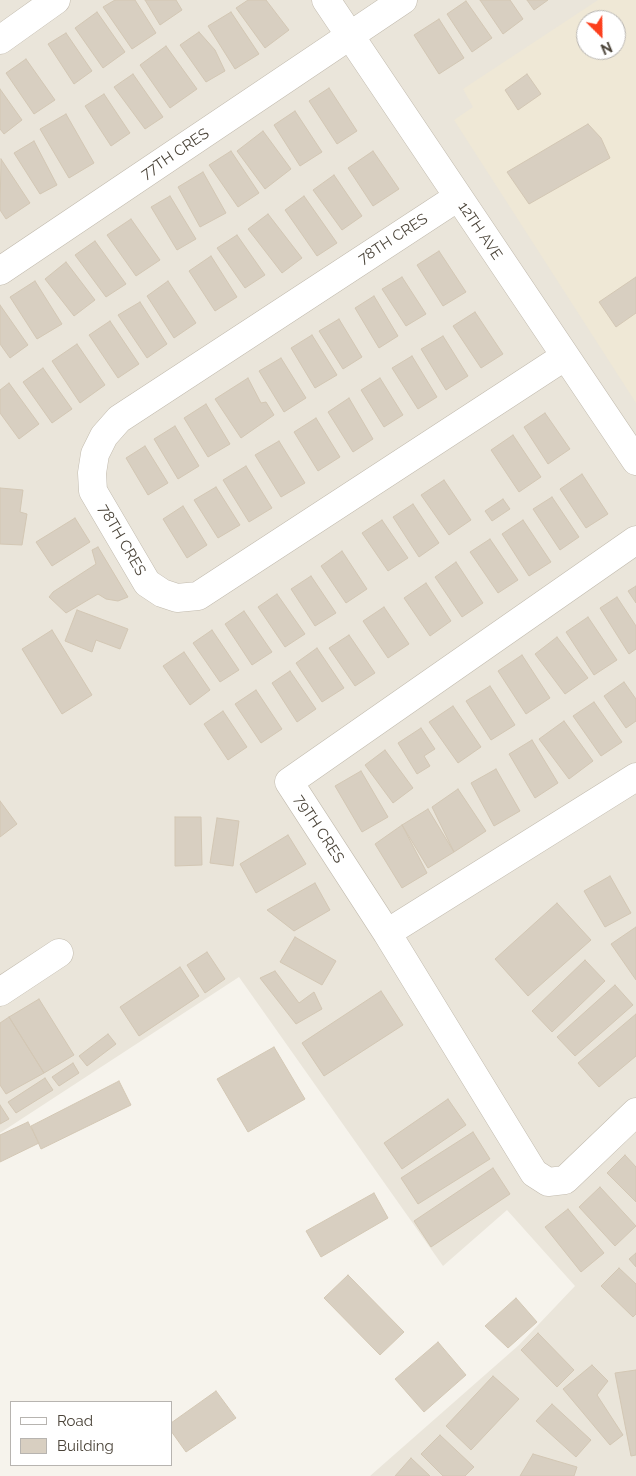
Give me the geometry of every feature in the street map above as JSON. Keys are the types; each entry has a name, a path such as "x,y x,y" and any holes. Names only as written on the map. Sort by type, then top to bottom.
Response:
{"street":[{"path":"0,40 56,0"},
{"name":"12TH AVE","path":"326,0 564,357 636,461"},
{"name":"77TH CRES","path":"0,271 403,0"},
{"name":"78TH CRES","path":"458,196 119,419 104,436 95,454 92,474 93,491 147,583 162,593 177,598 198,596 564,357"},
{"name":"79TH CRES","path":"387,933 289,782 636,540"},
{"path":"636,777 387,933 534,1173 548,1182 566,1180 636,1112"},
{"path":"0,992 59,953"}],"shaded area":[{"path":"0,0 636,0 636,1476 370,1476 519,1345 575,1286 507,1210 443,1266 239,977 0,1133"},
{"path":"598,0 636,0 636,403 454,120 473,107 463,89 576,15 576,60 626,60 626,10 583,10"}],"building":[{"path":"115,0 135,0 156,33 132,49 103,7"},
{"path":"145,0 176,0 182,10 160,25"},
{"path":"248,0 266,0 289,30 265,48 236,8"},
{"path":"480,0 510,0 523,19 503,34"},
{"path":"527,0 548,0 534,10"},
{"path":"466,1 492,38 472,52 447,14"},
{"path":"97,12 125,52 103,68 75,28"},
{"path":"231,12 259,54 235,69 208,26"},
{"path":"439,19 464,58 439,74 414,35"},
{"path":"199,32 215,50 225,71 206,82 180,45"},
{"path":"66,33 92,71 74,84 48,44"},
{"path":"166,46 197,89 170,108 140,65"},
{"path":"26,59 55,100 34,114 6,73"},
{"path":"133,74 163,117 145,129 114,87"},
{"path":"527,74 541,94 518,110 505,90"},
{"path":"329,88 357,131 337,144 309,101"},
{"path":"0,89 22,120 4,134 0,129"},
{"path":"104,94 130,133 111,146 85,106"},
{"path":"295,111 322,152 300,166 274,125"},
{"path":"66,114 94,163 69,178 40,129"},
{"path":"588,124 601,138 610,158 529,204 507,172"},
{"path":"263,131 291,169 265,189 237,151"},
{"path":"34,141 57,185 40,194 14,153"},
{"path":"231,151 259,193 238,207 209,165"},
{"path":"373,151 399,189 373,206 348,168"},
{"path":"1,159 30,203 6,219 0,210"},
{"path":"203,172 226,213 200,227 178,187"},
{"path":"334,175 362,216 342,230 313,190"},
{"path":"170,196 196,239 177,250 151,207"},
{"path":"304,196 337,243 317,256 285,210"},
{"path":"268,214 302,258 282,273 248,229"},
{"path":"131,219 160,260 136,276 107,235"},
{"path":"237,235 265,275 245,288 217,248"},
{"path":"95,241 126,284 106,297 75,255"},
{"path":"439,251 466,292 443,306 417,265"},
{"path":"211,256 237,297 215,311 189,271"},
{"path":"66,262 95,300 74,316 45,279"},
{"path":"402,277 426,314 406,326 382,289"},
{"path":"636,277 636,313 616,327 599,302"},
{"path":"35,281 62,324 37,339 10,297"},
{"path":"168,281 196,323 174,338 147,296"},
{"path":"374,296 398,336 379,348 355,308"},
{"path":"140,302 167,344 147,358 118,315"},
{"path":"0,305 28,345 10,358 0,344"},
{"path":"475,312 503,354 481,368 453,326"},
{"path":"339,319 362,357 343,369 319,331"},
{"path":"110,321 139,364 118,378 89,335"},
{"path":"312,335 337,375 315,388 291,348"},
{"path":"443,336 468,376 446,390 421,349"},
{"path":"77,344 105,385 80,403 52,361"},
{"path":"412,356 437,397 418,409 392,368"},
{"path":"281,358 306,398 284,412 259,371"},
{"path":"43,368 72,409 52,423 23,382"},
{"path":"248,378 261,403 266,402 274,415 241,438 215,399"},
{"path":"380,378 403,415 384,427 361,390"},
{"path":"9,383 39,424 19,439 0,413 0,390"},
{"path":"349,398 373,439 353,452 328,412"},
{"path":"206,404 230,444 208,457 184,418"},
{"path":"545,413 570,449 548,464 524,427"},
{"path":"316,418 340,457 318,471 294,432"},
{"path":"175,426 199,466 178,479 154,439"},
{"path":"513,435 541,477 519,492 491,450"},
{"path":"279,441 305,483 281,497 255,455"},
{"path":"145,446 168,483 148,495 126,458"},
{"path":"246,466 272,508 249,522 223,480"},
{"path":"582,474 608,514 586,528 560,489"},
{"path":"444,480 471,520 449,535 421,495"},
{"path":"216,487 240,525 218,538 194,500"},
{"path":"0,488 23,490 20,512 27,514 22,545 0,544"},
{"path":"552,497 579,537 560,550 533,509"},
{"path":"503,499 510,509 492,521 485,511"},
{"path":"413,504 439,543 419,557 393,517"},
{"path":"183,506 207,545 187,558 163,519"},
{"path":"75,518 90,542 52,566 36,542"},
{"path":"382,520 408,558 388,571 362,533"},
{"path":"523,520 551,562 529,576 502,534"},
{"path":"490,539 518,580 498,593 470,552"},
{"path":"98,547 128,597 118,601 106,599 98,594 66,613 49,597 53,592 96,564 92,550"},
{"path":"342,551 367,589 346,603 321,566"},
{"path":"456,562 483,603 462,617 435,577"},
{"path":"311,576 336,613 315,626 291,589"},
{"path":"426,583 451,621 430,636 404,598"},
{"path":"636,586 636,603 628,591"},
{"path":"277,594 305,634 285,647 258,607"},
{"path":"617,597 636,626 636,649 629,654 600,608"},
{"path":"384,607 409,644 388,658 363,621"},
{"path":"77,610 128,629 120,649 96,640 92,652 65,641"},
{"path":"244,611 272,652 252,665 225,624"},
{"path":"588,617 617,660 594,675 566,632"},
{"path":"52,630 92,695 62,714 22,649"},
{"path":"212,630 239,670 220,682 193,643"},
{"path":"349,635 375,673 355,686 329,648"},
{"path":"557,637 588,678 565,694 535,654"},
{"path":"317,648 344,688 322,702 296,663"},
{"path":"184,652 210,690 190,705 163,666"},
{"path":"522,655 550,698 526,714 498,671"},
{"path":"290,671 316,709 297,722 272,683"},
{"path":"624,682 636,699 636,721 626,728 604,696"},
{"path":"490,686 515,725 491,740 466,701"},
{"path":"256,690 282,729 261,743 235,704"},
{"path":"594,702 622,742 601,756 573,716"},
{"path":"453,706 481,747 458,763 429,722"},
{"path":"223,711 247,747 228,760 204,724"},
{"path":"564,721 593,761 569,779 539,739"},
{"path":"421,728 435,749 424,756 430,766 417,774 398,743"},
{"path":"532,740 558,783 535,798 509,754"},
{"path":"385,750 413,788 393,803 365,765"},
{"path":"496,769 520,811 494,826 471,783"},
{"path":"361,771 388,817 362,832 335,786"},
{"path":"458,789 486,831 454,852 432,807"},
{"path":"0,801 17,824 0,837"},
{"path":"428,809 454,852 428,868 402,825"},
{"path":"175,817 201,817 202,865 175,866"},
{"path":"217,818 239,821 233,866 210,863"},
{"path":"402,825 427,873 402,888 375,844"},
{"path":"288,835 306,864 256,893 240,864"},
{"path":"610,876 631,913 605,927 584,891"},
{"path":"315,883 330,910 294,931 267,910"},
{"path":"557,903 591,940 528,996 495,959"},
{"path":"636,927 636,980 611,944"},
{"path":"295,937 336,961 322,985 280,962"},
{"path":"207,952 225,979 205,993 187,965"},
{"path":"585,960 605,981 552,1032 532,1011"},
{"path":"180,967 199,996 139,1036 120,1007"},
{"path":"275,971 299,1003 314,992 322,1009 296,1024 260,978"},
{"path":"615,985 633,1005 575,1056 557,1037"},
{"path":"381,991 403,1025 324,1076 302,1043"},
{"path":"39,999 74,1055 44,1073 9,1017"},
{"path":"636,1014 636,1056 599,1087 578,1063"},
{"path":"9,1017 44,1073 6,1094 0,1085 0,1023"},
{"path":"108,1034 116,1044 87,1066 79,1056"},
{"path":"274,1047 305,1099 248,1132 217,1079"},
{"path":"73,1063 79,1073 59,1086 52,1077"},
{"path":"45,1078 53,1090 16,1113 8,1102"},
{"path":"119,1081 131,1105 41,1149 31,1126"},
{"path":"448,1099 466,1125 402,1169 384,1143"},
{"path":"0,1105 9,1119 0,1124"},
{"path":"28,1122 39,1143 0,1162 0,1135"},
{"path":"473,1132 490,1159 418,1204 401,1178"},
{"path":"625,1155 636,1167 636,1202 607,1173"},
{"path":"493,1168 510,1194 431,1247 414,1221"},
{"path":"600,1187 636,1226 615,1246 579,1207"},
{"path":"374,1193 388,1218 321,1257 306,1231"},
{"path":"568,1209 604,1253 581,1272 545,1227"},
{"path":"636,1253 636,1267 629,1259"},
{"path":"619,1268 636,1284 636,1314 633,1317 601,1286"},
{"path":"348,1275 404,1332 380,1355 324,1298"},
{"path":"516,1298 537,1322 508,1348 485,1326"},
{"path":"538,1333 574,1370 557,1387 521,1350"},
{"path":"438,1342 466,1375 424,1412 395,1379"},
{"path":"592,1365 608,1381 597,1395 623,1435 610,1445 563,1389"},
{"path":"636,1370 636,1455 631,1456 615,1373"},
{"path":"493,1376 519,1399 471,1450 446,1426"},
{"path":"216,1391 236,1418 186,1452 172,1432 172,1422"},
{"path":"552,1404 591,1440 576,1457 536,1421"},
{"path":"440,1435 474,1467 465,1476 443,1476 421,1454"},
{"path":"533,1454 577,1467 574,1476 520,1476"},
{"path":"411,1458 430,1476 395,1476"}]}
